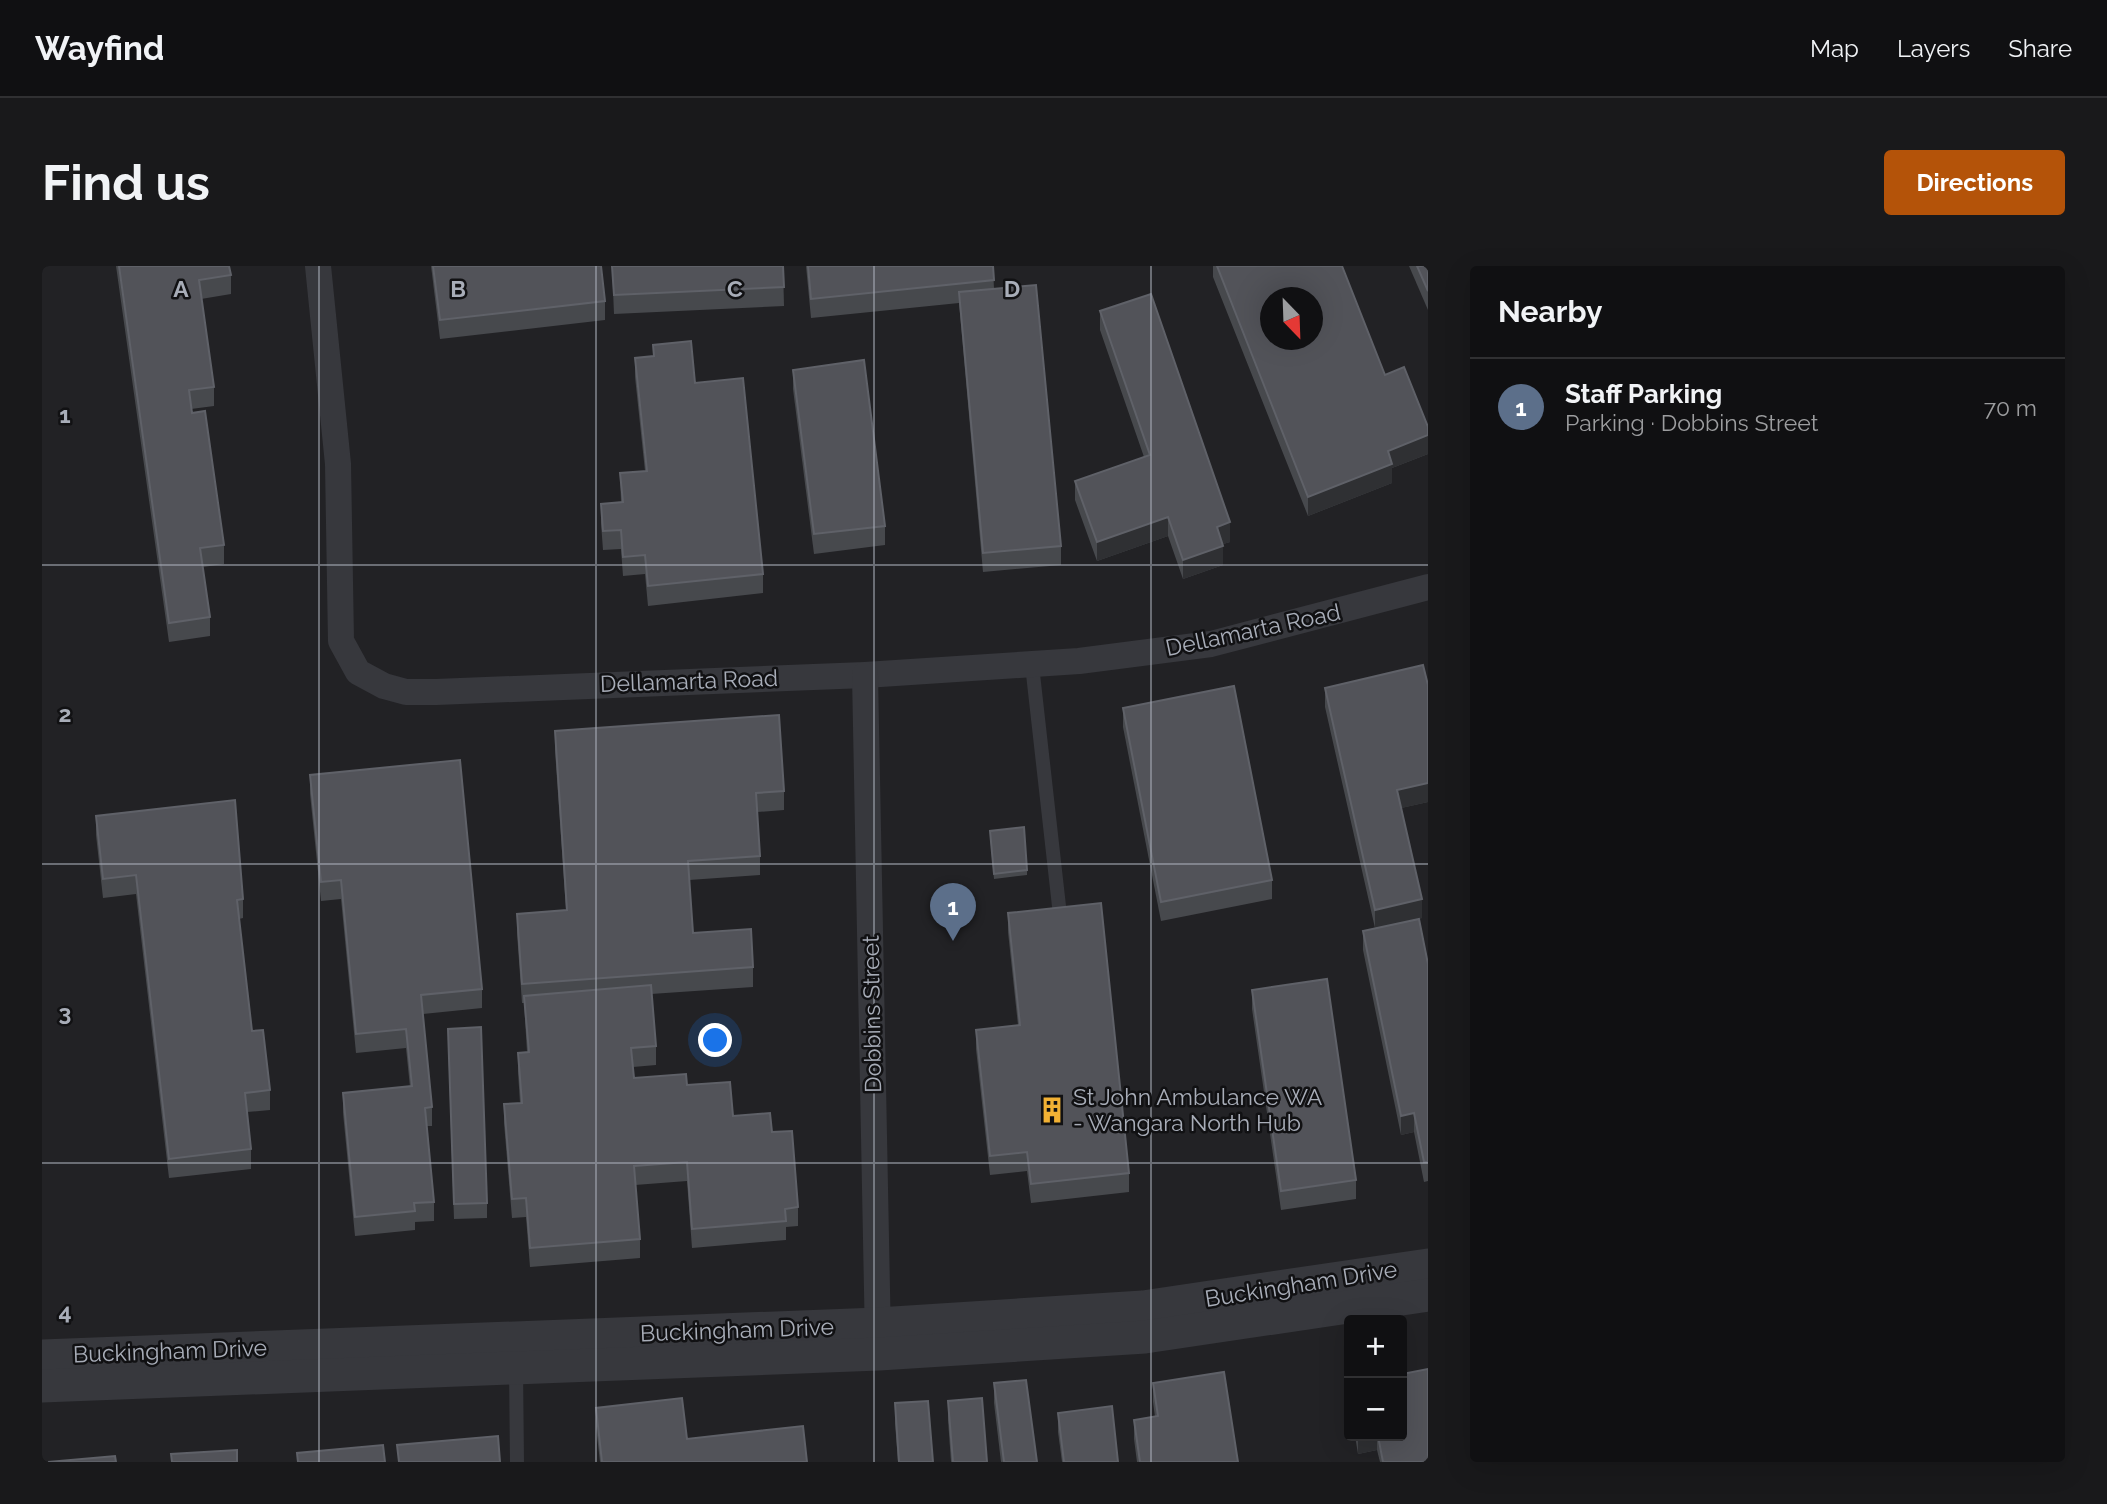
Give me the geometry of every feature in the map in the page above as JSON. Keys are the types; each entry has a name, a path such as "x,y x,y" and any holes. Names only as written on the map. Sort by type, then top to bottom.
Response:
{"street":[{"name":"Dellamarta Road","path":"318,266 338,464 341,641 358,672 384,687 406,692 865,675 1032,665 1210,643 1428,587"},
{"name":"Dobbins Street","path":"865,675 878,1339"},
{"name":"Buckingham Drive","path":"42,1386 516,1368 878,1339 1143,1307 1428,1265"},
{"name":"Buckingham Drive","path":"42,1356 878,1339 1145,1337 1428,1295"}],"lane":[{"path":"1032,665 1061,926"},
{"path":"516,1368 517,1462"}],"shaded area":[{"path":"42,266 1428,266 1428,1462 42,1462"}],"building":[{"path":"119,266 229,266 231,275 199,280 214,387 189,390 192,413 205,411 224,545 200,548 210,617 169,623"},
{"path":"433,266 601,266 605,301 440,320"},
{"path":"612,266 783,266 784,287 614,295"},
{"path":"808,266 993,266 994,280 811,299"},
{"path":"1217,266 1342,266 1385,375 1404,367 1428,427 1428,435 1388,451 1392,464 1308,497"},
{"path":"1417,266 1428,266 1428,291"},
{"path":"1036,285 1061,546 983,553 959,292"},
{"path":"1151,294 1230,522 1217,527 1223,546 1183,560 1168,517 1097,542 1075,481 1150,455 1100,311"},
{"path":"691,341 695,383 743,378 763,574 648,586 645,555 623,557 621,530 603,531 601,504 623,502 620,473 647,471 635,358 654,356 653,345"},
{"path":"864,360 885,526 814,534 793,370"},
{"path":"1423,665 1428,685 1428,783 1397,790 1422,899 1375,910 1325,688"},
{"path":"1234,686 1272,880 1161,902 1123,708"},
{"path":"779,715 784,791 756,793 760,856 688,861 693,933 751,929 753,967 522,984 517,914 567,910 555,731"},
{"path":"460,760 482,989 421,995 432,1107 425,1108 434,1202 414,1203 415,1211 355,1217 343,1093 412,1086 406,1029 356,1034 341,880 321,882 310,775"},
{"path":"235,800 243,899 237,900 252,1031 263,1030 270,1090 245,1093 251,1149 169,1159 136,875 103,879 96,816"},
{"path":"1024,827 1027,870 994,874 990,831"},
{"name":"St John Ambulance WA - Wangara North Hub","path":"1101,903 1129,1173 1031,1184 1027,1152 990,1156 976,1030 1020,1025 1008,913"},
{"path":"1419,919 1428,964 1428,1162 1424,1162 1414,1113 1401,1116 1363,931"},
{"path":"1327,979 1356,1180 1281,1191 1252,990"},
{"path":"651,985 656,1046 631,1048 634,1078 686,1074 687,1085 730,1082 733,1116 770,1113 772,1132 792,1131 798,1207 785,1209 786,1221 692,1229 687,1162 634,1166 640,1239 530,1248 526,1198 512,1199 504,1104 522,1103 518,1053 529,1052 524,996"},
{"path":"481,1027 487,1203 454,1204 448,1029"},
{"path":"1428,1369 1428,1462 1383,1462 1379,1441 1407,1441 1407,1373"},
{"path":"1224,1372 1238,1462 1140,1462 1134,1420 1158,1416 1153,1383"},
{"path":"1026,1380 1037,1462 1004,1462 994,1383"},
{"path":"682,1398 687,1439 803,1426 807,1462 602,1462 596,1408"},
{"path":"982,1398 987,1462 953,1462 948,1401"},
{"path":"928,1401 933,1462 899,1462 895,1403"},
{"path":"1112,1406 1118,1462 1064,1462 1058,1413"},
{"path":"498,1436 500,1462 399,1462 397,1445"},
{"path":"383,1445 385,1462 298,1462 297,1453"},
{"path":"237,1450 237,1462 172,1462 171,1454"},
{"path":"115,1456 116,1462 48,1462"}],"place":[{"name":"Staff Parking","path":"953,941"},
{"name":"St John Ambulance WA - Wangara North Hub","path":"1052,1110"}]}
